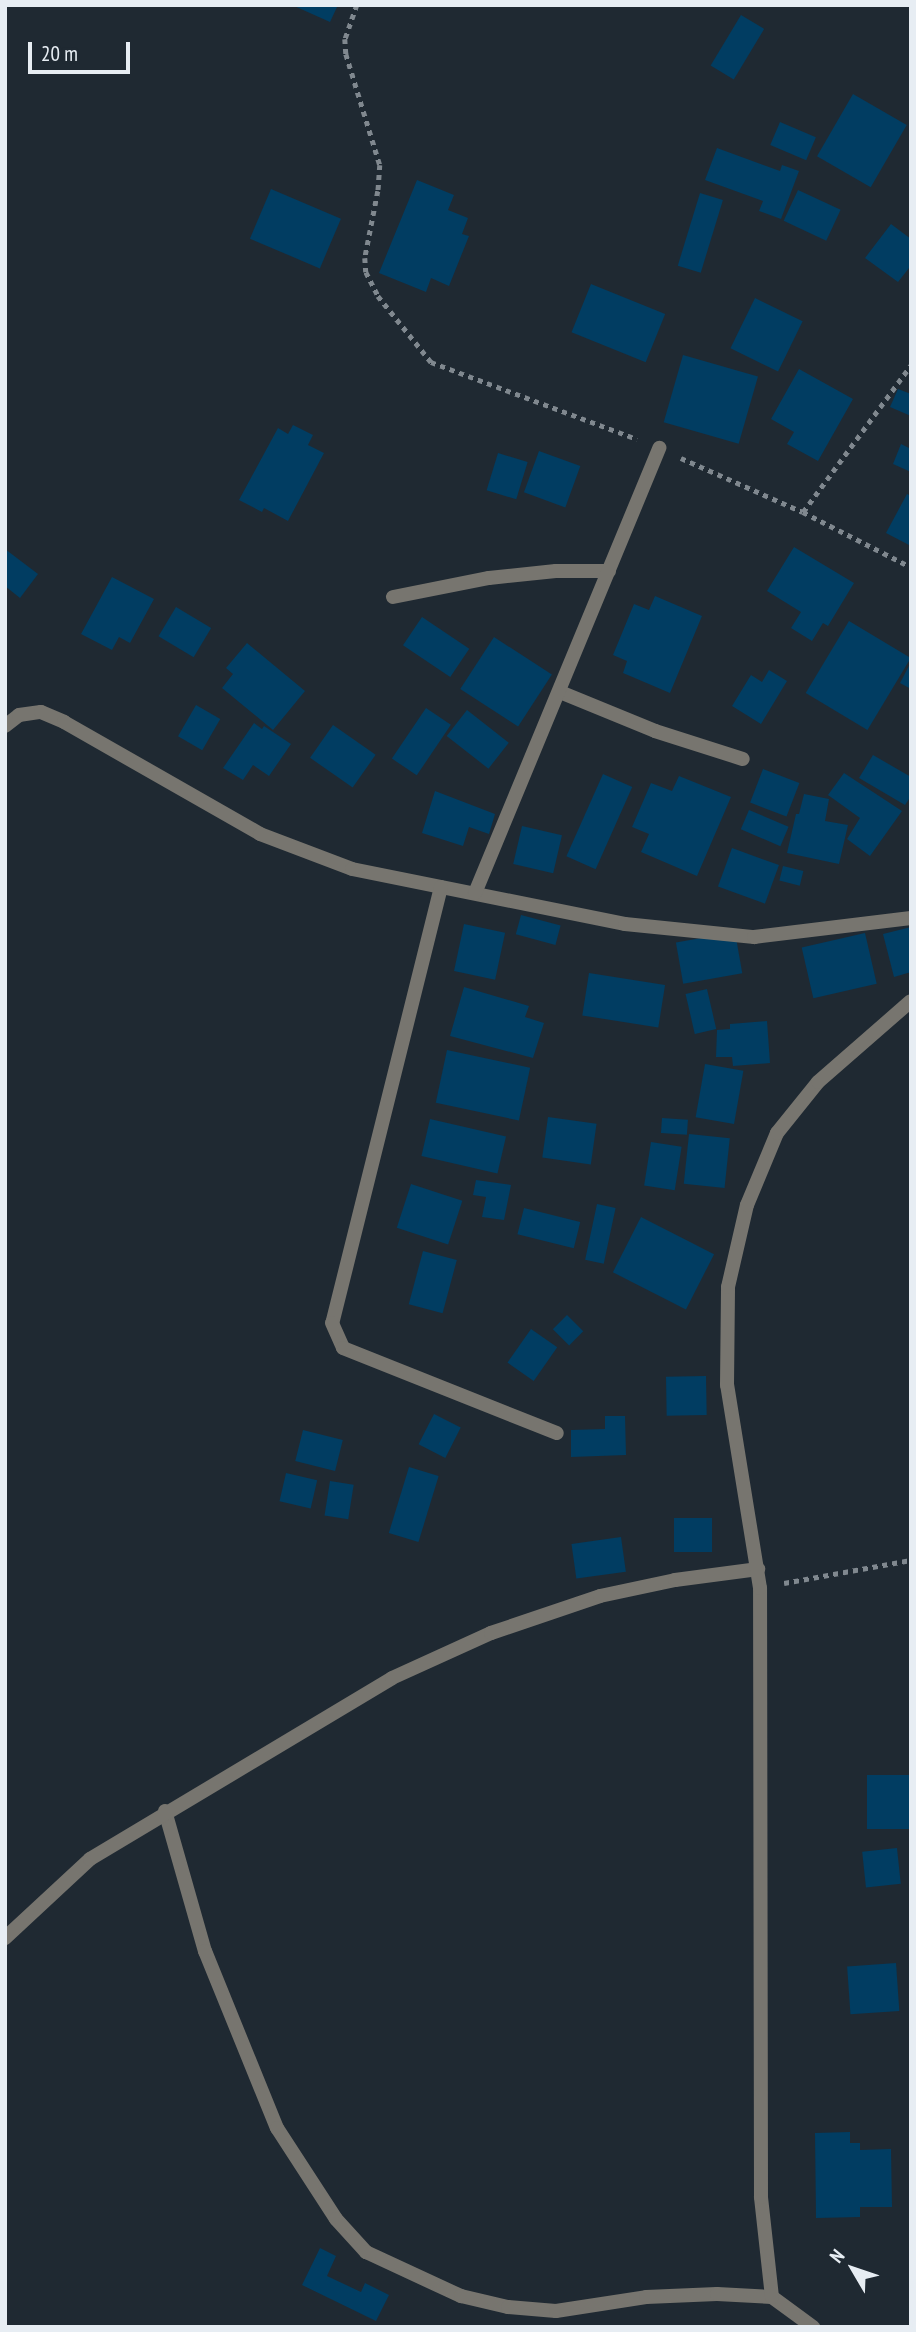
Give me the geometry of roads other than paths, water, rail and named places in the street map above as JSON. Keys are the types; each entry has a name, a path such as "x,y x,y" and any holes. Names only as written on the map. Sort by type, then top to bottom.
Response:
{"street":[{"path":"475,893 659,448"},
{"path":"393,597 489,578 556,571 609,571"},
{"path":"560,692 655,731 743,759"},
{"path":"5,726 19,715 41,712 64,722 260,834 352,869 625,924 754,937 911,918"},
{"path":"441,887 332,1323 343,1348 557,1433"},
{"path":"772,2297 761,2197 760,1588 727,1385 728,1287 747,1205 778,1133 818,1082 911,1001"},
{"path":"5,1938 90,1858 392,1678 491,1633 600,1596 674,1580 758,1569"},
{"path":"165,1811 205,1951 277,2128 336,2219 366,2252 461,2295 508,2307 556,2311 646,2297 717,2294 772,2297 813,2327"}]}
